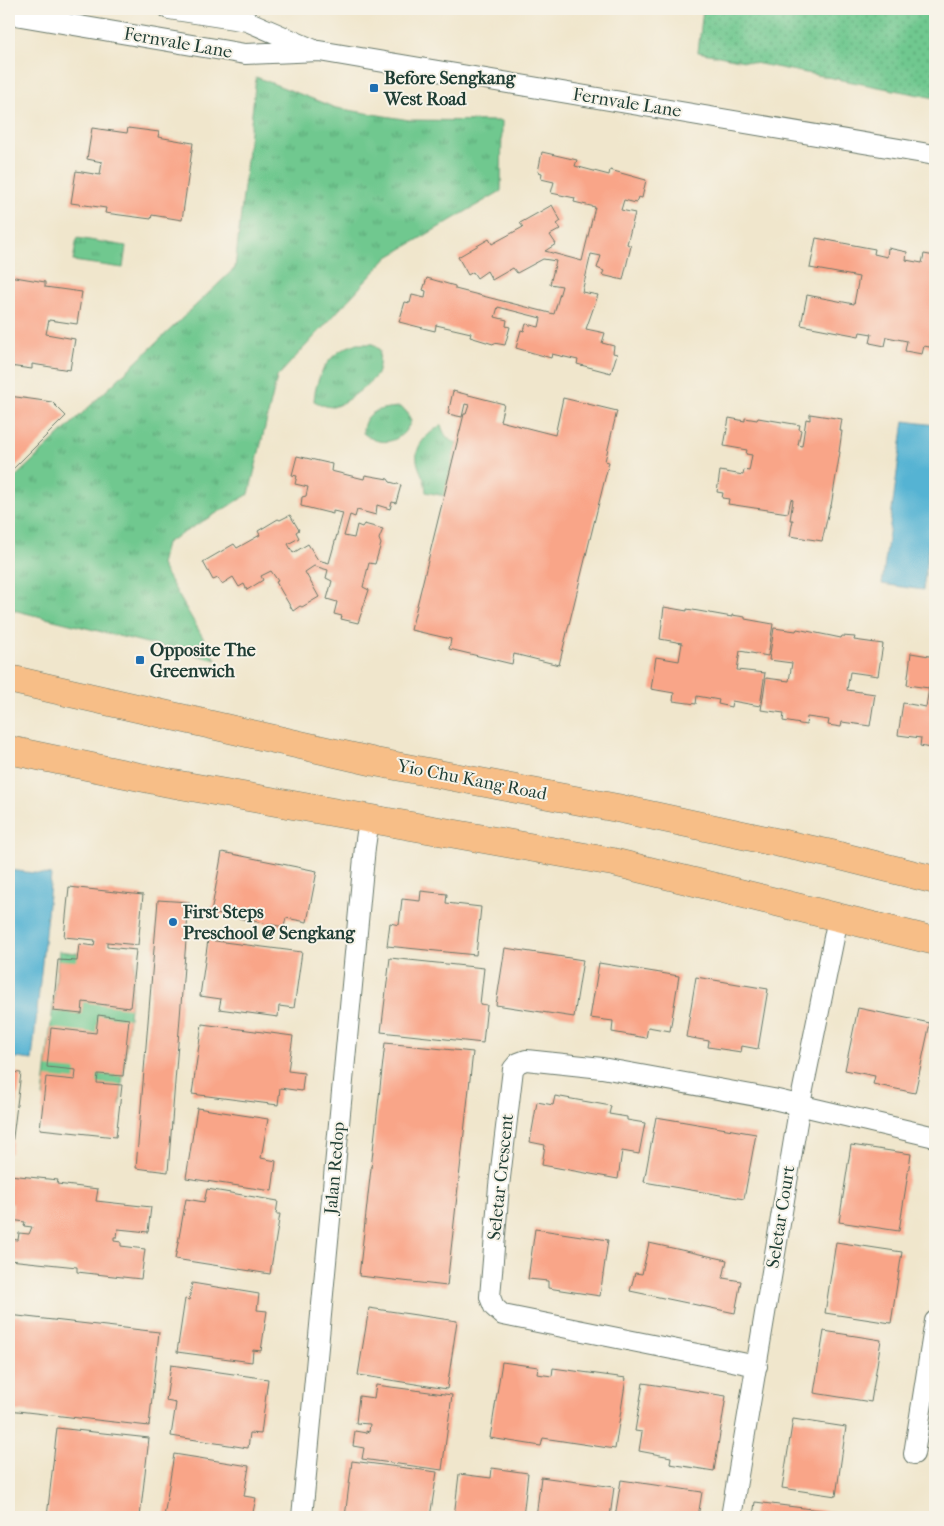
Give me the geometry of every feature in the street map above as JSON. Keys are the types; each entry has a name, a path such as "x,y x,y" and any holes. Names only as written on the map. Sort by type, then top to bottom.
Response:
{"main road":[{"name":"Yio Chu Kang Road","path":"9,679 375,762 616,808 836,855 935,880"},
{"path":"9,750 169,783 614,862 935,941"}],"street":[{"name":"Fernvale Lane","path":"169,9 247,21 319,51"},
{"name":"Fernvale Lane","path":"9,14 245,54 319,51 935,155"},
{"name":"Jalan Redop","path":"302,1517 368,819"},
{"name":"Seletar Court","path":"730,1517 800,1104 838,918"},
{"name":"Seletar Crescent","path":"756,1366 503,1315 494,1307 490,1297 499,1186 513,1070 518,1063 526,1060 602,1068 800,1104 935,1137"},
{"path":"914,1454 935,1321"}],"green space":[{"path":"703,9 935,9 935,98 698,52"},
{"path":"256,77 336,108 409,120 502,121 501,191 388,257 277,377 249,494 166,543 161,565 216,660 9,609 9,483 235,268"},
{"path":"77,238 126,246 123,268 73,261"},
{"path":"356,344 373,344 380,350 377,374 364,388 338,405 333,407 314,401 321,373 331,358 338,352"},
{"path":"400,407 406,411 411,421 397,438 384,442 377,441 363,433 366,420 374,412 386,408"},
{"path":"441,425 446,436 457,443 444,496 426,492 417,458 417,452 422,441"},
{"path":"59,951 135,960 120,1105 43,1097"}],"water":[{"path":"904,421 935,425 935,499 923,590 882,584"},
{"path":"9,870 51,875 32,1060 9,1057"}],"building":[{"path":"92,128 127,133 128,128 159,132 158,137 193,143 182,220 152,215 151,219 105,213 106,208 71,203 76,171 100,175 102,162 87,159"},
{"path":"542,152 577,160 575,166 609,175 610,170 646,180 642,198 638,197 636,203 624,200 621,210 635,213 627,244 631,246 623,280 602,275 604,271 597,268 601,256 591,254 582,292 598,295 586,329 605,333 602,343 614,346 613,353 617,354 611,373 577,364 578,360 552,354 551,358 516,348 521,330 524,331 526,324 539,327 541,318 498,307 495,317 507,320 506,326 510,327 505,345 493,344 470,337 471,333 436,325 435,331 399,322 405,302 410,303 412,295 425,298 426,291 423,290 427,278 455,286 455,289 554,314 562,286 550,284 556,261 543,259 517,273 513,268 492,280 487,271 477,278 473,272 468,275 458,257 489,239 492,244 523,227 520,223 552,205 561,221 557,224 561,229 550,235 556,244 545,251 582,261 595,207 574,202 575,198 551,193 554,182 541,179 542,173 538,172"},
{"path":"816,238 875,249 874,254 887,257 888,248 907,252 906,260 922,263 924,254 935,256 935,348 924,346 922,354 905,351 907,341 887,337 885,346 870,343 872,334 860,332 859,336 801,325 807,295 854,304 859,277 810,268"},
{"path":"9,276 45,282 45,287 82,292 77,324 49,320 46,334 75,339 70,370 32,364 32,369 9,366"},
{"path":"453,391 504,404 500,421 555,435 563,398 617,411 605,461 609,462 559,665 514,654 512,664 449,649 451,639 411,630 464,414 466,414 469,405 465,404 462,417 448,414"},
{"path":"9,396 52,402 66,416 9,473"},
{"path":"810,414 842,419 840,452 831,506 822,541 790,536 793,520 790,520 793,500 791,499 788,513 728,504 729,499 722,498 723,493 717,492 720,471 743,475 744,470 749,471 752,455 746,454 747,450 724,446 729,418 745,421 745,418 757,420 758,418 800,425 798,445 802,446 806,419 810,420"},
{"path":"297,456 332,464 331,471 364,479 365,475 388,479 390,482 401,485 396,503 392,502 390,509 377,505 376,515 357,510 355,517 350,515 344,536 354,538 357,525 362,527 364,524 383,529 379,539 381,544 375,564 369,563 363,587 369,590 358,623 341,619 342,616 334,614 337,602 327,599 332,581 326,578 328,570 314,566 305,572 319,597 293,611 271,571 261,576 263,580 247,590 244,584 239,587 233,577 222,584 218,578 213,580 203,562 234,544 237,548 260,535 258,531 278,519 280,520 290,515 299,530 296,532 299,538 288,544 293,553 308,544 318,560 329,563 343,513 333,511 333,514 301,506 302,497 306,496 308,487 295,484 297,476 292,475"},
{"path":"664,607 732,617 732,615 745,617 745,619 773,624 768,656 740,651 737,670 765,673 760,706 732,701 731,707 718,704 719,700 697,696 696,704 673,701 674,693 651,689 656,657 679,661 682,643 660,639"},
{"path":"774,628 796,631 797,629 841,638 842,636 855,637 854,640 883,644 878,676 850,672 847,690 875,694 870,726 842,722 841,727 828,725 829,720 807,717 806,725 783,721 784,713 761,710 766,678 789,681 792,663 769,660"},
{"path":"911,653 935,657 935,749 920,746 921,738 898,735 903,703 926,707 929,688 907,685"},
{"path":"222,852 317,871 307,922 286,918 284,927 211,913"},
{"path":"69,887 143,895 138,945 107,942 107,947 136,950 130,1008 83,1002 82,1014 53,1011 58,960 77,961 79,944 94,946 95,940 64,937"},
{"path":"421,891 447,894 446,903 481,907 476,955 387,946 390,923 399,925 402,899 420,901"},
{"path":"158,900 189,902 168,1172 136,1168"},
{"path":"208,940 302,952 294,1008 279,1006 278,1017 219,1009 221,999 200,996"},
{"path":"505,948 583,960 574,1017 496,1005"},
{"path":"390,958 484,968 480,1004 487,1005 483,1043 381,1032"},
{"path":"599,963 679,976 670,1031 648,1027 646,1038 612,1032 613,1021 590,1018"},
{"path":"696,977 768,989 758,1049 742,1046 741,1052 708,1047 709,1041 686,1037"},
{"path":"858,1008 930,1023 915,1093 873,1084 875,1076 845,1070"},
{"path":"98,1015 129,1019 123,1076 98,1074 97,1083 122,1085 116,1137 40,1129 46,1077 75,1080 76,1070 47,1067 51,1028 96,1033"},
{"path":"202,1024 293,1036 288,1071 304,1073 302,1091 280,1088 278,1105 192,1094"},
{"path":"385,1043 473,1052 447,1286 359,1276"},
{"path":"9,1072 21,1073 11,1153 9,1153"},
{"path":"555,1096 611,1106 609,1114 645,1123 639,1154 622,1151 618,1179 542,1165 545,1145 530,1142 537,1102 553,1105"},
{"path":"197,1108 268,1119 261,1158 276,1161 272,1191 186,1178"},
{"path":"656,1117 756,1134 744,1199 644,1182"},
{"path":"851,1145 911,1154 899,1231 839,1222"},
{"path":"9,1175 58,1180 57,1184 98,1189 96,1201 151,1207 148,1232 118,1229 117,1237 114,1237 114,1241 121,1242 121,1246 145,1249 141,1279 77,1272 77,1267 9,1260 9,1239 18,1240 19,1233 29,1234 32,1227 24,1226 25,1222 11,1220 13,1204 9,1203"},
{"path":"207,1189 278,1201 276,1214 280,1214 270,1274 175,1259 186,1199 204,1202"},
{"path":"535,1229 608,1240 600,1296 548,1288 548,1281 528,1279"},
{"path":"836,1242 902,1252 891,1323 825,1313"},
{"path":"649,1243 727,1260 723,1278 741,1281 735,1313 630,1291 635,1273 642,1274"},
{"path":"192,1283 259,1294 257,1310 267,1311 261,1351 253,1350 252,1362 177,1352 185,1299 189,1300"},
{"path":"369,1308 457,1321 447,1389 358,1375"},
{"path":"9,1315 159,1332 149,1426 9,1410"},
{"path":"824,1331 881,1340 871,1402 814,1393"},
{"path":"502,1362 538,1367 537,1374 552,1376 553,1368 626,1378 615,1449 543,1438 541,1446 490,1438"},
{"path":"171,1365 268,1379 261,1434 250,1433 248,1448 171,1436 176,1403 166,1401"},
{"path":"643,1383 726,1396 714,1471 670,1464 671,1457 639,1451 642,1432 635,1431"},
{"path":"376,1385 452,1395 442,1470 362,1459 364,1448 353,1446 355,1431 369,1432 370,1424 356,1423 359,1396 374,1398"},
{"path":"793,1419 846,1427 836,1496 782,1488"},
{"path":"57,1428 149,1438 140,1517 47,1517"},
{"path":"174,1454 249,1466 244,1496 256,1498 252,1517 164,1517"},
{"path":"352,1461 437,1472 430,1517 345,1517"},
{"path":"492,1468 528,1473 523,1517 454,1517 459,1474 491,1478"},
{"path":"541,1477 614,1487 610,1517 536,1517"},
{"path":"621,1480 702,1492 698,1517 615,1517"},
{"path":"755,1502 868,1516 868,1517 753,1517"}],"place":[{"name":"Before Sengkang West Road","path":"374,88"},
{"name":"Opposite The Greenwich","path":"140,660"},
{"name":"First Steps Preschool @ Sengkang","path":"173,922"}]}
